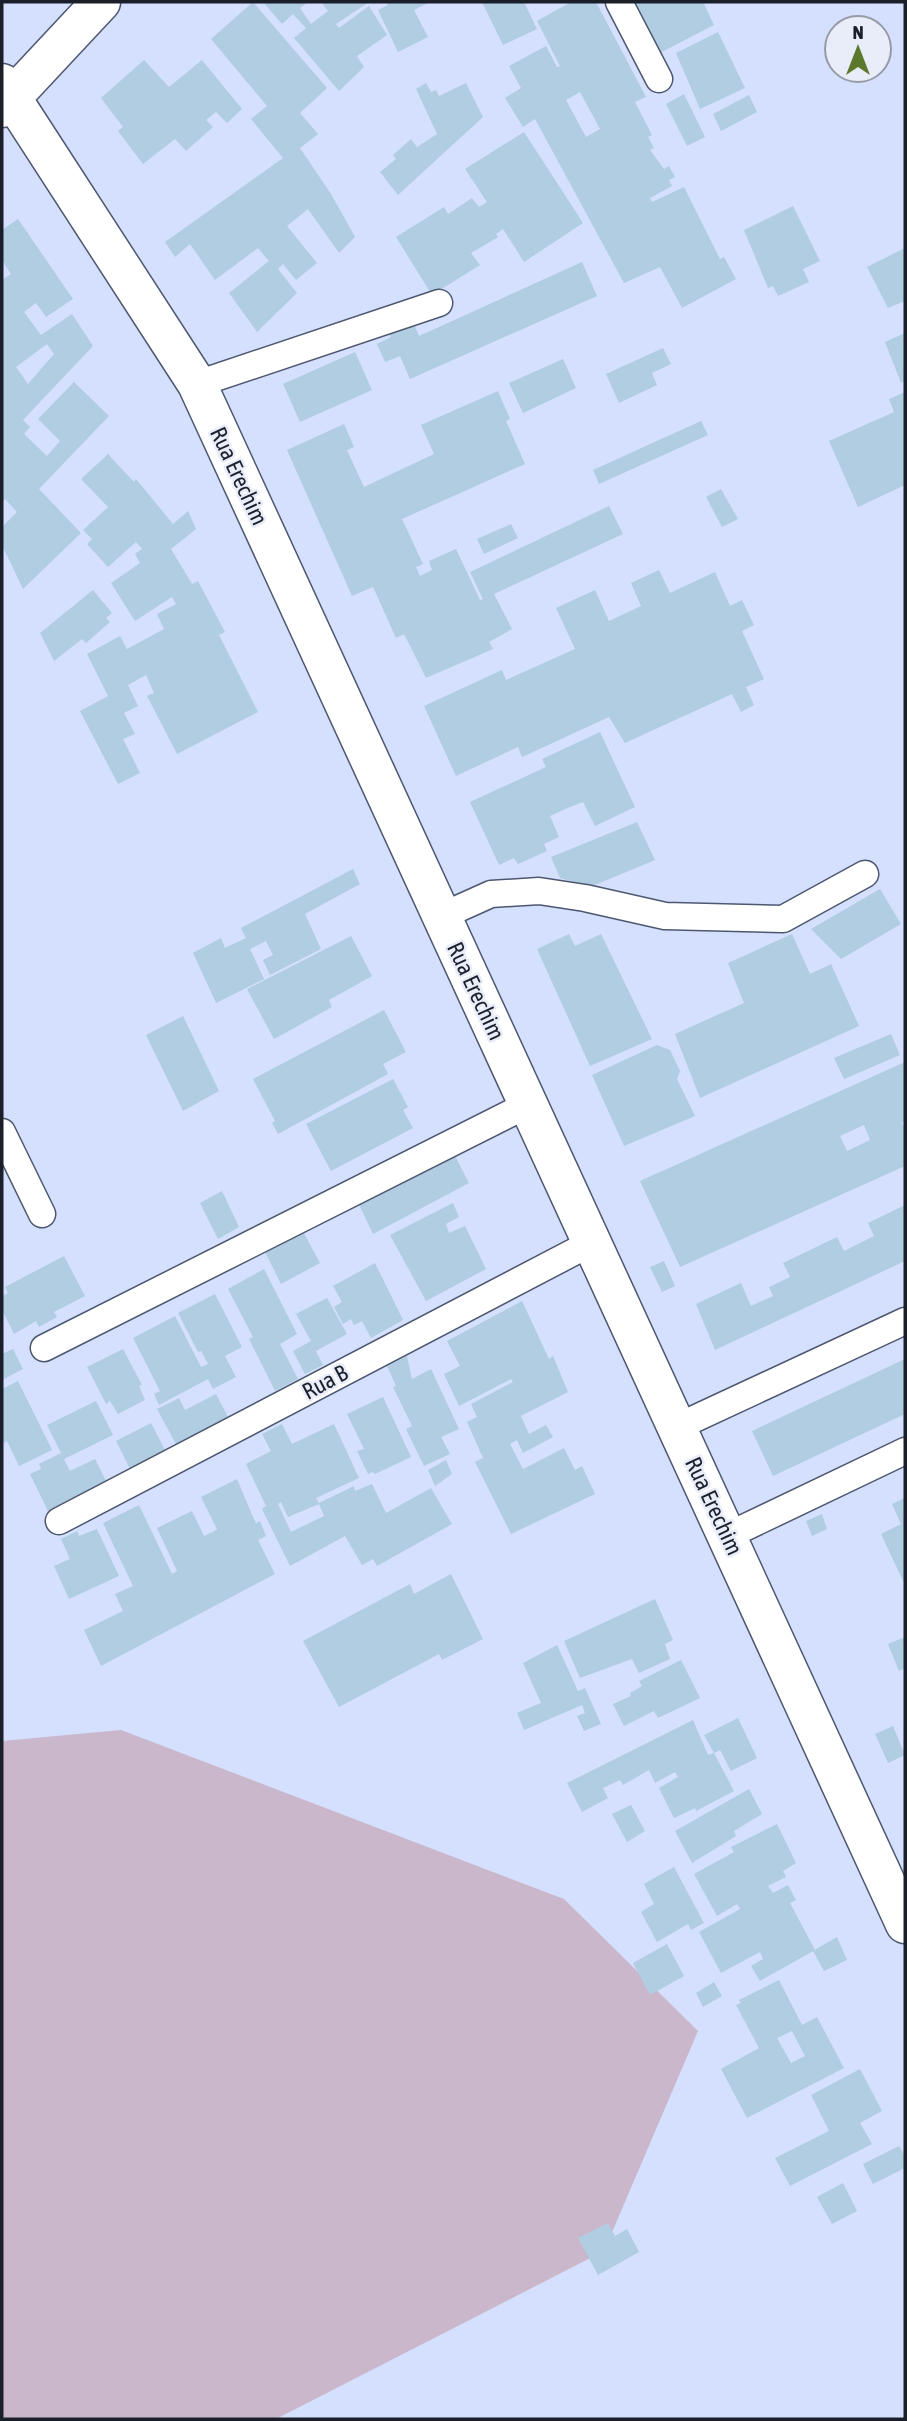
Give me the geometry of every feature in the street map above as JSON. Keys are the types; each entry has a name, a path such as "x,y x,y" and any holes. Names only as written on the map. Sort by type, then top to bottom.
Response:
{"street":[{"path":"5,96 101,2"},
{"name":"Rua Erechim","path":"5,96 197,384 905,1924"}],"lane":[{"path":"619,2 659,79"},
{"path":"197,384 439,303"},
{"path":"442,916 491,894 539,891 665,916 783,919 865,874"},
{"path":"44,1348 529,1104"},
{"path":"2,1132 43,1214"},
{"name":"Rua B","path":"59,1521 592,1243"},
{"path":"677,1427 905,1321"},
{"path":"727,1536 905,1451"}],"shaded area":[{"path":"121,1730 564,1899 698,2031 604,2251 276,2419 2,2419 2,1741"}],"building":[{"path":"253,2 327,88 300,113 318,134 300,148 331,194 355,237 339,253 308,209 287,226 317,263 296,280 283,264 278,269 297,293 257,332 229,293 269,261 258,248 215,280 190,244 175,257 165,242 283,158 251,119 267,106 211,39"},
{"path":"263,2 308,2 300,8 311,24 328,11 321,2 369,2 336,24 339,28 369,6 387,35 357,56 364,67 339,91 294,38 306,28 293,14 282,24"},
{"path":"386,2 430,2 414,10 428,37 398,52 378,10 388,5"},
{"path":"482,2 524,2 537,29 503,45"},
{"path":"571,2 596,2 646,97 635,102 652,135 648,137 654,148 650,150 664,169 669,166 675,177 669,180 672,186 650,198 652,202 684,187 720,259 724,257 736,279 682,308 660,267 624,283 535,119 523,127 505,98 521,88 509,66 546,46 557,67 560,66 537,21","holes":["580,92 600,129 586,137 566,100"]},
{"path":"631,2 703,2 714,25 656,55"},
{"path":"718,32 745,88 700,109 676,53"},
{"path":"144,60 169,87 202,60 242,109 227,123 216,112 206,120 213,127 186,151 175,139 143,164 118,131 123,127 101,98"},
{"path":"426,83 431,92 436,90 439,96 466,83 483,117 398,195 380,172 396,159 393,155 411,139 417,147 437,134 416,89"},
{"path":"684,94 705,137 687,146 666,104"},
{"path":"749,95 757,112 721,131 713,114"},
{"path":"524,132 583,223 524,262 503,229 496,234 498,237 471,253 480,265 432,295 396,237 444,207 448,214 472,198 479,207 487,202 465,169"},
{"path":"793,206 820,261 803,269 809,282 778,296 773,286 768,288 744,230"},
{"path":"18,219 73,299 46,317 36,303 24,312 41,335 72,314 93,346 23,420 30,427 24,434 47,456 60,441 38,419 74,382 109,416 39,489 81,533 23,589 2,545 2,527 17,512 5,499 2,502 2,280 11,274 2,260 2,230","holes":["47,344 54,354 28,384 16,367"]},
{"path":"905,248 905,301 888,308 867,267"},
{"path":"582,262 597,296 410,379 400,356 385,362 377,344 391,337 388,332 413,321 419,336"},
{"path":"905,333 905,381 901,383 885,342"},
{"path":"663,348 671,364 652,373 657,385 619,403 606,374"},
{"path":"355,352 372,390 300,422 283,384"},
{"path":"563,359 576,388 523,413 509,383"},
{"path":"498,391 510,419 506,421 525,464 402,519 423,564 416,567 420,576 432,570 429,561 456,549 480,600 483,599 470,572 609,506 623,534 494,594 512,629 489,642 493,649 426,678 404,634 396,638 373,587 352,596 287,450 344,424 354,447 347,450 364,487 434,454 421,425"},
{"path":"905,392 905,485 858,507 829,441 894,412 889,399"},
{"path":"701,421 708,435 599,484 593,470"},
{"path":"108,454 134,482 136,479 173,524 188,511 196,529 171,549 192,584 198,581 225,632 219,635 258,712 177,754 147,696 154,693 146,675 128,685 138,706 124,713 135,734 123,739 140,773 118,784 80,711 108,696 87,654 120,636 127,649 164,629 157,614 176,604 172,597 135,621 111,583 140,563 135,554 142,549 136,542 108,567 87,544 92,539 83,530 108,507 81,479"},
{"path":"721,489 738,519 722,527 706,497"},
{"path":"511,524 518,538 484,554 477,539"},
{"path":"659,570 670,593 715,572 730,606 742,600 754,625 742,631 764,679 746,687 754,705 741,712 732,694 625,743 609,717 522,757 518,747 456,776 424,706 502,670 506,680 575,649 556,608 595,590 609,621 641,606 631,583"},
{"path":"93,590 112,613 106,618 110,622 86,643 82,639 54,661 40,633"},
{"path":"600,732 635,807 595,826 583,802 565,809 550,816 559,837 544,844 547,851 518,864 514,858 499,865 470,802 546,767 542,759"},
{"path":"637,822 655,860 590,887 560,878 551,857"},
{"path":"353,869 360,884 305,914 321,949 270,975 263,960 273,955 266,941 250,949 264,979 216,1003 193,953 221,938 225,948 246,938 241,928"},
{"path":"880,889 901,924 841,959 811,929"},
{"path":"569,934 575,946 601,934 652,1039 590,1066 537,949"},
{"path":"792,934 810,974 831,964 859,1026 700,1098 675,1034 744,1003 728,963"},
{"path":"351,936 372,976 329,1000 332,1007 274,1039 247,989"},
{"path":"384,1010 406,1052 383,1064 388,1074 278,1134 272,1123 275,1121 253,1079"},
{"path":"183,1016 219,1091 183,1111 146,1035"},
{"path":"891,1034 900,1055 844,1079 834,1058"},
{"path":"657,1045 670,1050 680,1071 677,1079 695,1116 624,1146 592,1075"},
{"path":"905,1062 905,1121 901,1123 905,1126 905,1166 680,1267 640,1181","holes":["864,1125 870,1140 847,1151 840,1136"]},
{"path":"393,1079 408,1107 403,1110 413,1128 331,1171 306,1124"},
{"path":"450,1146 469,1183 373,1234 355,1196"},
{"path":"222,1191 239,1227 218,1239 200,1203"},
{"path":"453,1203 459,1217 446,1224 449,1233 465,1226 486,1269 426,1301 390,1235"},
{"path":"905,1205 905,1261 715,1350 696,1304 741,1283 751,1306 773,1296 769,1287 790,1277 783,1263 837,1237 844,1251 874,1236 868,1223"},
{"path":"300,1226 320,1263 281,1284 262,1246"},
{"path":"64,1256 85,1296 54,1312 57,1317 39,1327 36,1321 14,1334 2,1310 2,1296 8,1293 5,1287"},
{"path":"664,1261 675,1286 662,1292 650,1267"},
{"path":"375,1263 403,1320 371,1338 362,1321 354,1325 351,1319 343,1324 334,1307 342,1302 333,1286"},
{"path":"264,1269 297,1334 280,1344 298,1379 275,1391 249,1339 253,1337 228,1289"},
{"path":"215,1294 242,1347 225,1356 236,1377 213,1389 208,1379 159,1405 154,1394 160,1391 133,1338 175,1316 201,1367 208,1364 201,1351 198,1352 178,1313"},
{"path":"327,1298 347,1334 316,1351 323,1365 305,1374 293,1351 311,1341 296,1314"},
{"path":"522,1301 549,1359 553,1356 568,1392 521,1416 529,1434 546,1425 553,1437 523,1453 517,1440 510,1444 523,1469 564,1448 575,1470 582,1466 595,1494 511,1534 475,1462 483,1458 467,1422 477,1417 471,1404 513,1382 511,1379 459,1406 444,1374 460,1366 447,1341"},
{"path":"13,1349 23,1369 2,1380 2,1354"},
{"path":"123,1349 142,1385 139,1386 145,1400 118,1414 110,1401 106,1404 87,1367"},
{"path":"407,1356 412,1379 431,1369 459,1429 441,1437 450,1454 424,1466 406,1429 412,1426 393,1387 396,1386 387,1366"},
{"path":"905,1359 905,1414 773,1476 752,1431"},
{"path":"18,1381 52,1450 19,1466 7,1441 4,1443 2,1438 2,1389"},
{"path":"216,1394 228,1417 176,1444 157,1409 179,1398 185,1410"},
{"path":"383,1397 411,1457 375,1474 368,1474 357,1451 364,1449 347,1414"},
{"path":"96,1401 113,1435 64,1459 70,1471 95,1459 106,1481 48,1511 30,1474 41,1469 39,1464 61,1453 47,1425"},
{"path":"151,1423 165,1450 130,1469 116,1441"},
{"path":"282,1424 292,1444 334,1424 359,1478 316,1498 319,1503 354,1486 355,1491 372,1484 386,1513 431,1488 452,1524 377,1566 373,1559 362,1565 345,1536 290,1566 262,1509 266,1506 246,1464 271,1451 262,1434","holes":["281,1502 288,1517 319,1504 324,1516 291,1532 278,1504"]},
{"path":"446,1460 452,1474 435,1486 428,1470"},
{"path":"237,1479 256,1523 260,1521 266,1536 258,1540 275,1574 101,1666 84,1630 123,1611 115,1594 133,1586 103,1523 139,1505 172,1574 177,1571 157,1528 192,1511 204,1536 213,1532 217,1529 201,1497"},
{"path":"905,1498 905,1585 881,1534 901,1524 892,1504"},
{"path":"822,1514 827,1529 812,1536 806,1521"},
{"path":"97,1529 119,1576 69,1599 54,1566 70,1559 61,1539 77,1531 79,1536"},
{"path":"451,1574 483,1639 442,1660 439,1654 339,1707 303,1641 410,1584 414,1594"},
{"path":"655,1599 673,1640 665,1644 670,1659 639,1673 632,1659 580,1678 564,1641"},
{"path":"905,1637 905,1668 899,1671 888,1644"},
{"path":"557,1645 578,1691 585,1688 601,1724 584,1731 577,1716 585,1713 582,1705 524,1730 517,1713 541,1703 523,1663"},
{"path":"681,1660 700,1698 658,1718 654,1711 624,1726 613,1704 631,1696 630,1693 642,1686 639,1681"},
{"path":"738,1718 757,1758 731,1771 720,1750 714,1753 704,1735"},
{"path":"693,1720 708,1755 714,1753 734,1791 696,1811 695,1808 674,1818 659,1788 678,1777 675,1772 655,1783 649,1770 623,1785 620,1780 603,1788 608,1798 582,1812 567,1783"},
{"path":"893,1726 905,1755 888,1763 875,1734"},
{"path":"749,1789 762,1814 734,1831 736,1836 692,1863 675,1831"},
{"path":"631,1805 645,1831 627,1842 612,1814"},
{"path":"777,1824 796,1863 783,1871 786,1877 768,1886 773,1893 788,1885 796,1900 790,1903 815,1950 760,1981 751,1966 763,1959 760,1952 721,1973 699,1932 740,1909 737,1904 717,1916 694,1874 734,1852 731,1847"},
{"path":"674,1867 704,1923 691,1930 688,1924 657,1942 641,1912 654,1904 644,1884"},
{"path":"837,1937 847,1960 824,1971 813,1951"},
{"path":"667,1944 684,1976 650,1995 633,1963"},
{"path":"779,1980 802,2025 817,2017 844,2068 747,2118 721,2069 759,2048 736,2005 741,2003 739,2000","holes":["792,2031 805,2056 791,2063 777,2038"]},
{"path":"714,1982 722,1996 703,2007 696,1993"},
{"path":"860,2069 882,2111 860,2123 872,2144 790,2186 775,2158 829,2131 811,2095"},
{"path":"899,2146 905,2156 905,2168 873,2184 863,2164"},
{"path":"843,2183 857,2211 832,2224 817,2197"},
{"path":"608,2223 615,2236 627,2229 639,2252 598,2275 578,2238"}]}
